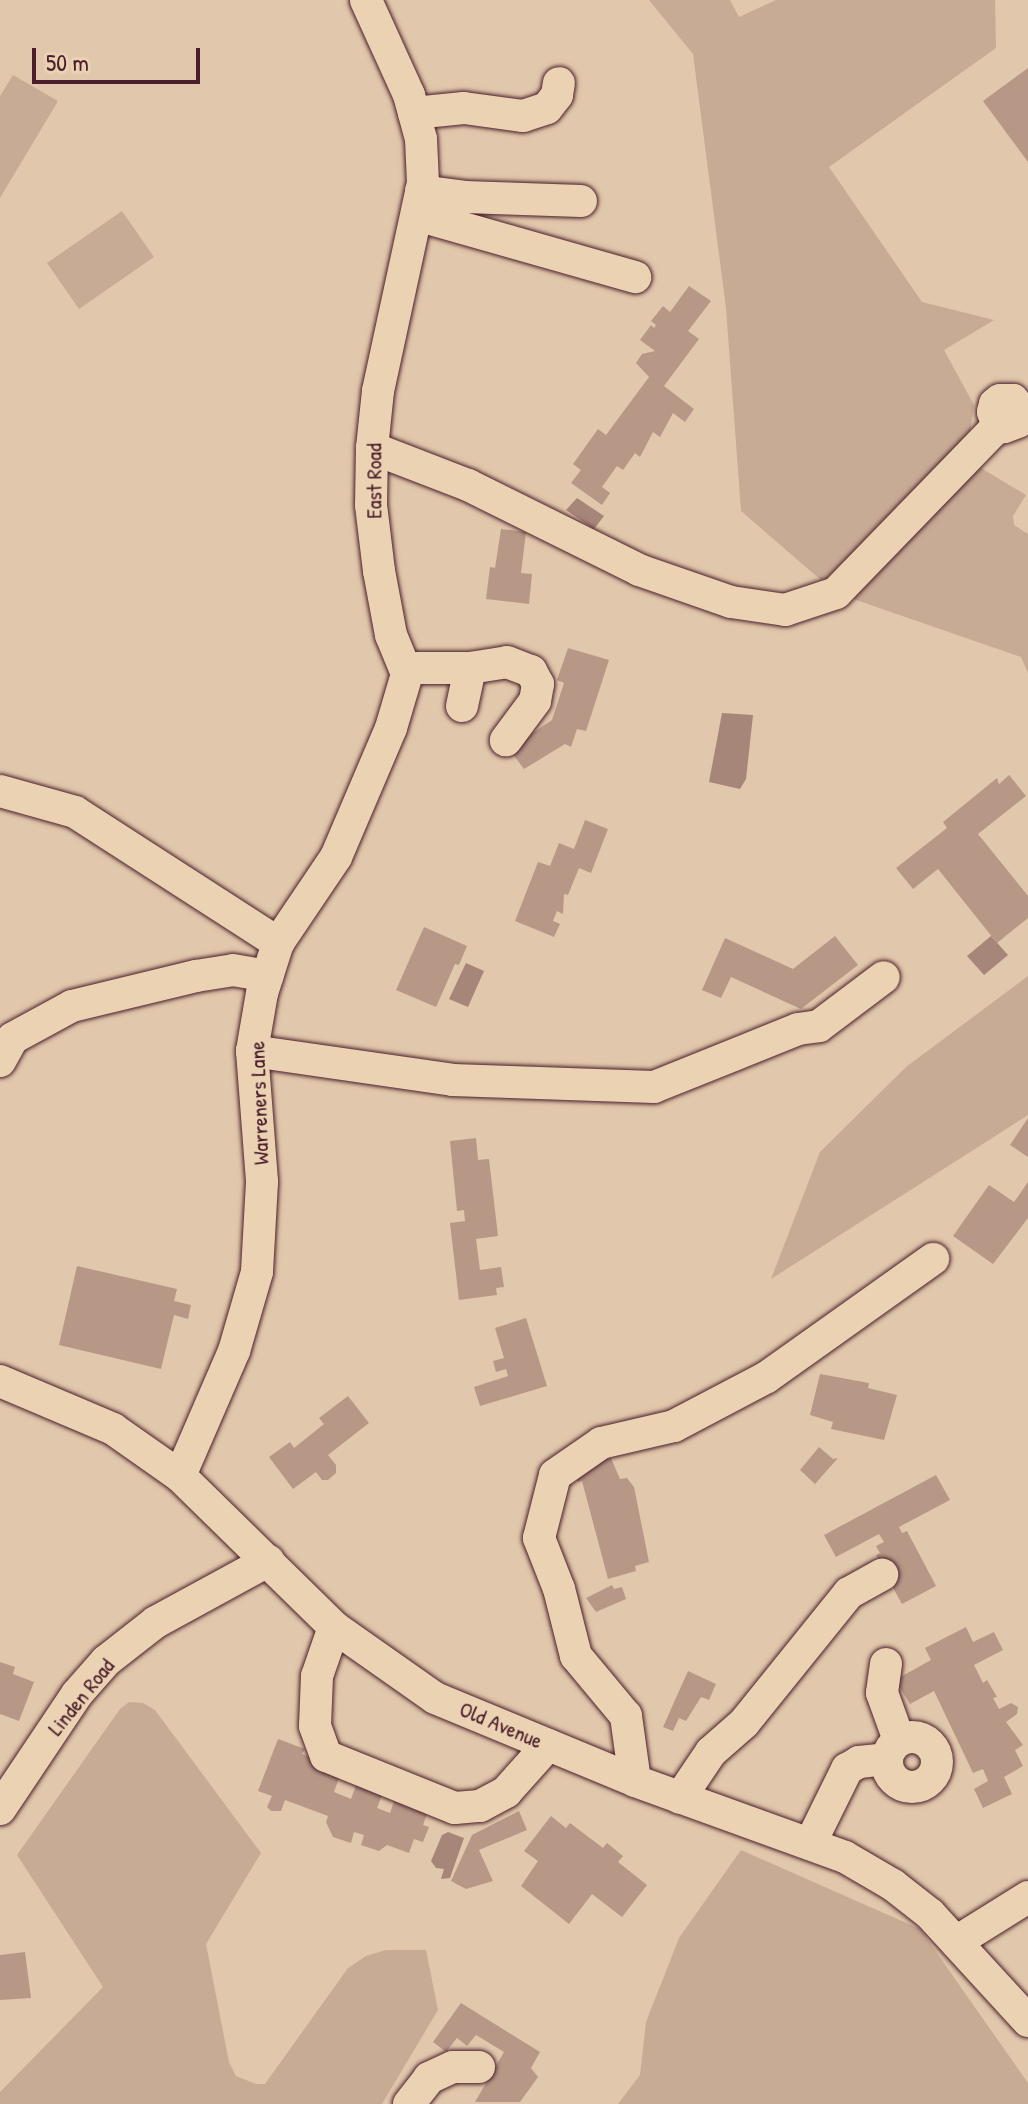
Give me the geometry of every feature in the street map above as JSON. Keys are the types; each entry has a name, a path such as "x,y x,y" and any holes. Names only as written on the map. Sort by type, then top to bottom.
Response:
{"street":[{"name":"East Road","path":"366,0 409,95 421,139 419,203 378,391 372,448 371,505 379,571 391,635 405,668"},
{"path":"414,113 464,108 523,116 547,108 557,95 559,83"},
{"path":"419,203 465,197 581,201"},
{"path":"419,203 635,277"},
{"path":"372,448 468,485 639,570 731,602 785,610 836,593 997,424"},
{"path":"0,791 75,812 278,943 336,857 391,728 407,674 405,668 470,668 507,662 531,671 538,684 535,701 506,740"},
{"path":"462,706 470,668"},
{"name":"Warreners Lane","path":"180,1476 234,1351 257,1272 262,1182 252,1051 267,976 278,943"},
{"path":"0,1061 13,1038 72,1006 233,970 267,976"},
{"path":"252,1051 453,1080 654,1087 798,1029 819,1026 884,977"},
{"path":"635,1781 626,1716 576,1656 559,1589 539,1538 555,1475 601,1443 674,1426 767,1377 933,1259"},
{"name":"Old Avenue","path":"0,1381 113,1429 180,1476 334,1627 435,1698 635,1781 845,1857 893,1885 930,1914 1028,2021"},
{"name":"Linden Road","path":"0,1809 77,1694 106,1661 156,1622 268,1561"},
{"path":"680,1798 711,1752 744,1723 849,1593 882,1575"},
{"path":"334,1627 317,1676 315,1726 326,1756 455,1808 480,1806 506,1792 548,1745"},
{"path":"810,1844 847,1769 893,1750 882,1693 886,1664"},
{"path":"956,1942 1028,1897"},
{"path":"409,2104 429,2078 453,2067 479,2067"}],"shaded area":[{"path":"649,0 730,0 739,17 776,0 995,0 996,48 829,167 922,302 994,320 944,350 974,405 966,459 1026,495 1013,516 1014,525 1028,534 1028,673 1021,657 836,593 741,511 726,308 693,54"},
{"path":"13,75 58,101 0,198 0,96"},
{"path":"122,211 154,257 79,309 47,263"},
{"path":"577,498 604,516 594,529 566,510"},
{"path":"722,713 753,715 746,779 740,789 709,782"},
{"path":"991,936 1008,955 984,975 967,956"},
{"path":"466,963 484,971 468,1007 449,999"},
{"path":"1028,976 1028,1115 771,1279 820,1152 906,1067"},
{"path":"129,1702 143,1703 155,1710 261,1853 206,1944 229,2062 236,2076 265,2084 348,1968 366,1956 386,1950 426,1950 438,2010 382,2104 0,2104 0,2092 103,1987 17,1855 120,1709"},
{"path":"448,1832 464,1838 450,1878 441,1879 444,1869 436,1868 431,1861 442,1835"},
{"path":"741,1850 920,1929 1028,2083 1028,2104 618,2104 640,2075 646,2022 679,1938"}],"building":[{"path":"1028,68 1028,162 983,101"},
{"path":"689,286 711,301 688,331 699,339 664,386 694,409 685,422 673,413 660,437 653,432 640,457 635,453 623,470 617,466 602,487 610,493 602,505 571,483 581,470 573,464 598,429 606,435 649,377 636,363 642,354 655,351 640,340 651,325 654,328 656,325 651,321 663,306 670,312"},
{"path":"501,529 526,532 521,573 532,574 529,604 486,599 490,567 495,568"},
{"path":"568,648 609,660 586,731 577,729 571,747 565,744 524,769 509,749 552,720 564,683 557,680"},
{"path":"1009,775 1026,796 978,834 1028,896 1028,918 997,943 938,869 913,889 896,868 947,828 943,822 997,778 999,784"},
{"path":"585,820 608,829 591,873 579,868 568,895 564,894 563,914 557,911 553,921 560,924 554,937 515,921 538,862 550,866 559,843 574,849"},
{"path":"424,927 467,946 459,965 455,964 436,1007 396,990"},
{"path":"835,936 858,965 801,1009 731,977 721,998 702,990 725,938 793,969"},
{"path":"1028,1118 1028,1157 1010,1145"},
{"path":"476,1138 478,1160 489,1159 498,1236 476,1239 480,1270 501,1267 504,1287 496,1288 497,1295 459,1300 450,1223 465,1221 464,1210 457,1211 450,1141"},
{"path":"1028,1182 1028,1218 993,1264 953,1236 989,1185 1014,1202"},
{"path":"77,1266 177,1289 174,1301 191,1305 188,1319 174,1315 161,1369 59,1345"},
{"path":"526,1318 547,1386 480,1406 474,1387 508,1376 506,1369 496,1372 493,1361 504,1358 495,1328"},
{"path":"820,1374 869,1383 868,1388 897,1395 884,1440 831,1429 833,1422 810,1415"},
{"path":"348,1396 369,1423 328,1455 336,1465 336,1473 328,1480 322,1480 316,1472 293,1489 269,1457 290,1442 294,1448 324,1424 319,1418"},
{"path":"819,1447 833,1459 838,1458 815,1484 800,1470"},
{"path":"611,1458 620,1479 627,1478 634,1487 649,1562 635,1566 636,1571 608,1579 582,1481 578,1482 570,1469"},
{"path":"936,1475 950,1500 899,1527 902,1533 907,1531 936,1586 902,1604 891,1584 898,1580 891,1567 884,1570 876,1555 880,1553 876,1546 884,1542 879,1534 836,1557 824,1535"},
{"path":"612,1585 614,1589 622,1587 626,1599 596,1612 586,1598"},
{"path":"966,1627 973,1642 994,1632 1003,1650 974,1665 983,1683 987,1680 997,1697 993,1698 999,1709 1011,1703 1018,1707 1017,1714 1006,1722 1023,1745 1015,1750 1023,1766 1004,1777 1012,1794 983,1808 974,1789 988,1781 983,1769 973,1773 934,1691 910,1704 895,1680 931,1660 925,1648"},
{"path":"0,1662 15,1667 13,1674 34,1682 19,1721 0,1714"},
{"path":"688,1671 716,1684 709,1700 701,1697 686,1721 679,1718 673,1731 663,1727"},
{"path":"278,1739 305,1749 302,1754 342,1770 334,1792 351,1799 358,1780 384,1790 377,1808 390,1813 394,1801 427,1814 423,1825 429,1827 423,1842 414,1839 409,1853 387,1845 379,1851 361,1845 364,1835 354,1832 351,1843 333,1837 326,1822 328,1816 285,1800 281,1811 271,1811 267,1807 272,1796 258,1791"},
{"path":"519,1811 527,1830 479,1850 493,1881 466,1889 451,1881 472,1835"},
{"path":"551,1816 566,1828 570,1823 603,1848 607,1843 623,1856 618,1862 647,1885 622,1917 592,1894 569,1924 521,1886 538,1861 524,1851"},
{"path":"25,1952 31,1998 0,2000 0,1955"},
{"path":"461,2003 540,2052 531,2068 538,2077 520,2102 475,2102 504,2052 476,2035 467,2046 457,2038 446,2052 433,2042"}]}
